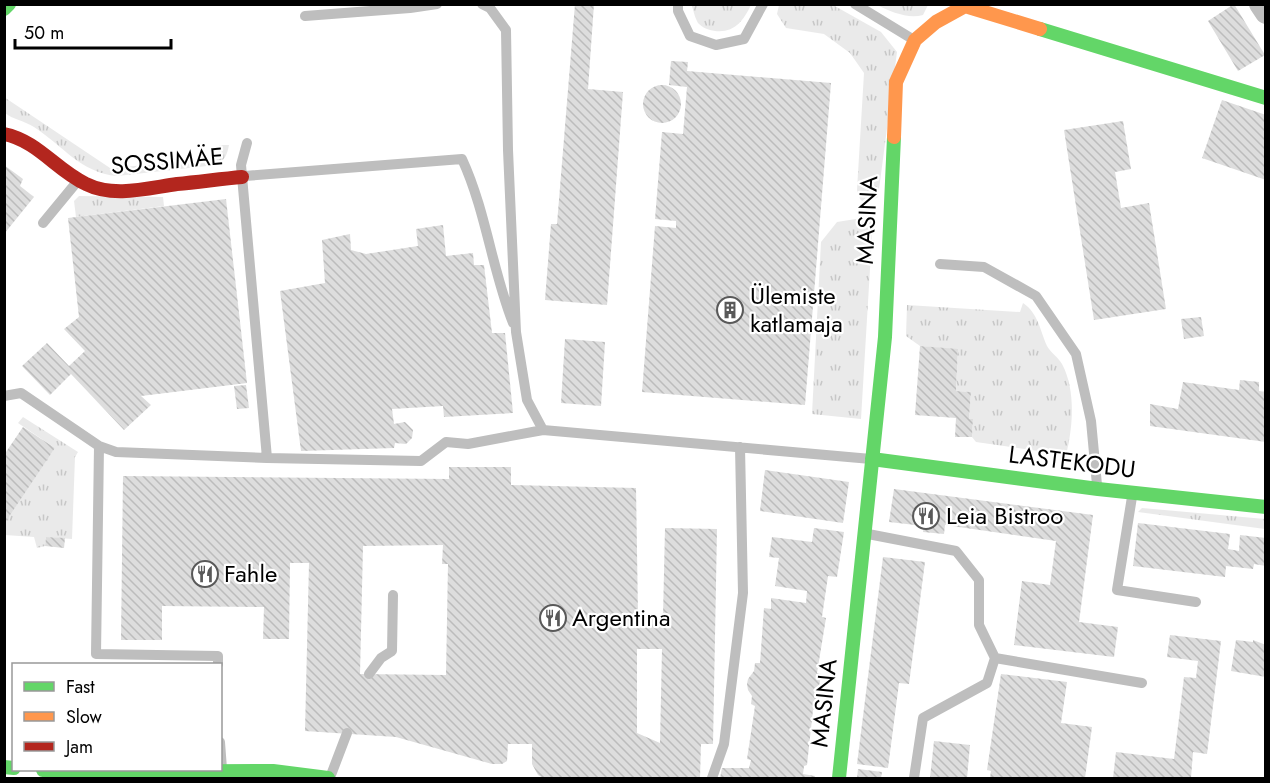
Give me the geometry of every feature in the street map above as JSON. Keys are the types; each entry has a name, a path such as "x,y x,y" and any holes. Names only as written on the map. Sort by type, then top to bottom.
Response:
{"main road":[{"path":"4,9 9,4"},
{"name":"MASINA","path":"838,778 885,337 896,82 915,40 936,22 965,6 1266,98"},
{"name":"SOSSIMÄE","path":"4,134 15,134 78,180 99,189 120,191 242,177"},
{"name":"LASTEKODU","path":"872,459 1098,489 1266,507"},
{"path":"60,771 222,775 273,771 329,778"},
{"path":"63,778 78,772"}],"street":[{"path":"1260,4 1266,14"}],"lane":[{"path":"305,16 436,4"},
{"path":"482,4 490,8 506,30 508,150 516,332 527,400 543,430"},
{"path":"678,4 678,11 690,36 716,45 744,39 763,4"},
{"path":"855,4 915,40"},
{"path":"247,143 241,165 267,458"},
{"path":"242,177 462,159 473,184 503,297 516,332"},
{"path":"43,223 78,180"},
{"path":"940,264 984,267 1036,296 1077,354 1091,421 1098,489"},
{"path":"4,396 21,393 99,446 116,452 421,461 446,442 468,444 543,430 872,459"},
{"path":"99,446 96,654 218,656 218,663"},
{"path":"712,778 724,744 743,593 740,447"},
{"path":"1133,493 1117,590 1196,602"},
{"path":"864,533 956,551 980,580 979,625 995,658 987,683 923,718 914,778"},
{"path":"369,674 381,658 392,651 393,595"},
{"path":"995,658 1142,683"},
{"path":"329,778 347,734"}],"green space":[{"path":"692,4 751,5 738,25 728,30 715,31 698,23"},
{"path":"779,5 833,5 881,32 897,52 878,197 865,204 860,199 857,190 864,73 850,53 824,34 786,28 777,14"},
{"path":"877,5 928,5 923,15 911,16"},
{"path":"4,97 110,168 220,159 219,145 229,145 224,159 216,165 117,176 104,174 82,164 34,127 5,113"},
{"path":"79,196 163,197 164,206 76,217 74,201"},
{"path":"862,218 873,219 861,419 812,414 821,242 837,222"},
{"path":"1023,303 1035,317 1047,346 1060,362 1070,385 1072,409 1066,455 976,442 972,437 973,420 969,419 971,392 956,391 958,350 920,346 906,336 907,305 1020,312"},
{"path":"23,417 78,452 75,457 72,539 46,537 45,546 37,548 34,537 5,535 4,522 55,448 18,423"},
{"path":"1142,508 1265,519 1265,529 1138,512"}],"building":[{"path":"575,4 594,4 588,89 623,92 607,305 545,300 551,224 557,224"},
{"path":"1234,4 1265,55 1238,71 1208,21"},
{"name":"Ülemiste katlamaja","path":"671,61 688,62 687,71 831,83 805,405 642,392 655,226 676,228 676,221 655,219 662,132 683,134 687,87 669,85"},
{"path":"662,85 669,86 675,91 680,97 680,111 675,117 669,122 662,123 655,122 649,117 644,111 643,104 644,97 649,91 655,86"},
{"path":"1222,100 1266,115 1266,180 1202,158"},
{"path":"1123,121 1131,169 1115,172 1121,208 1149,203 1166,309 1094,320 1064,130"},
{"path":"4,165 23,179 20,186 34,197 4,234"},
{"path":"226,199 247,383 141,396 151,405 124,430 71,374 50,395 22,366 47,343 69,366 85,351 64,329 79,317 68,218"},
{"path":"443,225 446,256 473,253 474,265 484,265 492,333 505,333 513,413 444,417 443,406 392,409 394,424 405,422 413,430 412,438 406,444 395,443 394,448 301,451 280,291 325,283 322,240 350,234 351,250 366,254 418,246 416,229"},
{"path":"1201,317 1204,336 1184,339 1181,319"},
{"path":"565,339 605,342 601,406 561,403"},
{"path":"920,346 958,349 956,391 971,392 969,419 973,419 972,437 955,437 956,418 915,415"},
{"path":"1240,380 1259,382 1259,391 1266,392 1266,442 1150,426 1150,404 1178,409 1183,382 1239,390"},
{"path":"246,385 249,408 237,409 234,386"},
{"path":"23,427 55,448 4,524 4,455"},
{"path":"449,467 511,467 511,485 636,488 638,616 663,617 665,528 717,529 713,744 701,744 700,778 543,778 538,775 532,764 532,744 508,744 507,761 502,764 492,764 396,737 305,731 309,563 290,563 289,639 263,639 264,607 162,606 162,640 121,640 123,476 449,479","holes":["443,545 442,564 448,564 446,675 360,674 363,546","637,649 662,649 660,743 637,733"]},
{"path":"765,470 849,482 843,523 760,511"},
{"path":"894,489 1093,515 1079,622 1118,627 1114,657 1014,645 1022,581 1050,585 1056,541 945,525 944,534 923,532 924,526 889,522"},
{"path":"1138,523 1230,534 1228,549 1239,551 1240,535 1266,538 1266,566 1254,564 1253,569 1226,566 1225,577 1133,566"},
{"path":"814,528 844,532 837,577 828,576 822,617 826,618 817,673 821,674 816,709 813,710 807,765 804,766 803,774 815,776 815,778 720,778 722,768 749,768 751,760 747,759 755,706 751,704 752,696 747,684 754,671 755,663 760,663 764,608 771,609 771,598 806,603 807,591 775,586 779,558 769,557 772,537 812,542"},
{"path":"46,537 65,538 64,548 45,546"},
{"path":"883,557 925,562 909,684 899,683 888,768 857,764"},
{"path":"1170,635 1221,641 1207,754 1193,752 1191,778 1113,778 1116,752 1174,759 1184,677 1196,678 1198,661 1167,657"},
{"path":"1236,640 1253,642 1253,640 1266,645 1266,677 1231,671"},
{"path":"1001,674 1067,682 1061,723 1092,727 1085,778 990,778 991,771 987,770"},
{"path":"934,741 970,745 967,778 930,778"},
{"path":"858,769 882,772 881,778 857,778"}],"traffic: fast":[{"path":"4,9 9,4"},
{"path":"1040,29 1266,98"},
{"path":"839,778 885,337 894,137"},
{"path":"872,459 1098,489 1266,507"},
{"path":"4,767 12,768"},
{"path":"60,771 273,771 328,778"}],"traffic: slow":[{"path":"894,137 896,82 915,40 936,22 965,6 1040,29"}],"traffic: jam":[{"path":"4,134 37,149 86,184 108,190 131,191 242,177"}],"place":[{"name":"Ülemiste katlamaja","path":"730,310"},
{"name":"Leia Bistroo","path":"926,516"},
{"name":"Fahle","path":"205,574"},
{"name":"Argentina","path":"553,618"}]}
